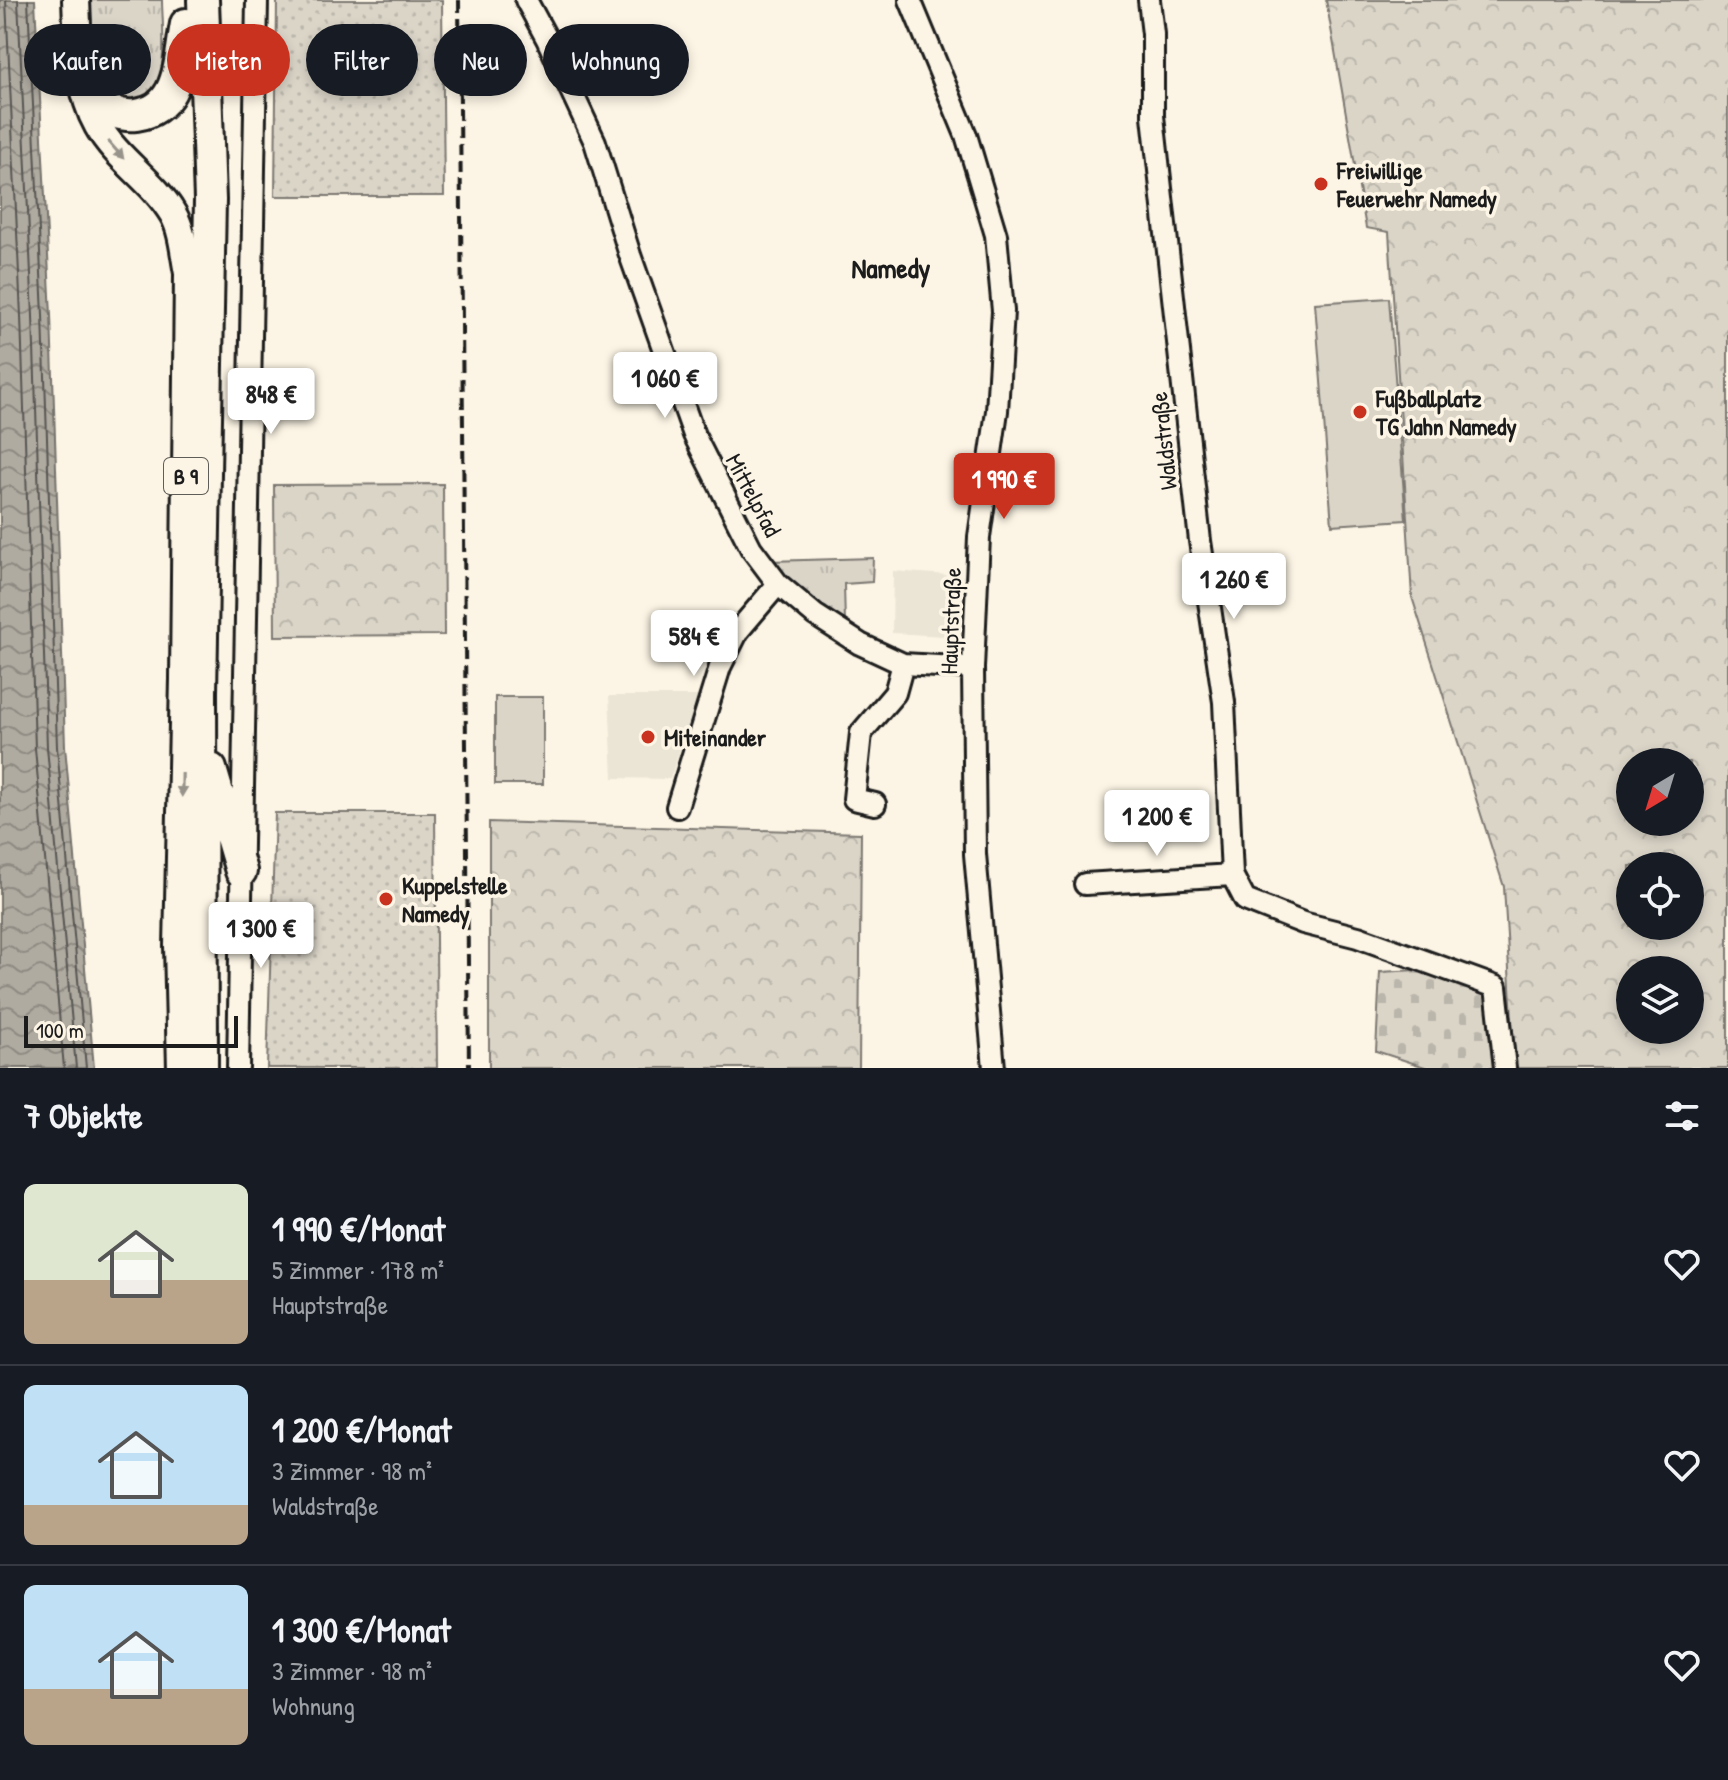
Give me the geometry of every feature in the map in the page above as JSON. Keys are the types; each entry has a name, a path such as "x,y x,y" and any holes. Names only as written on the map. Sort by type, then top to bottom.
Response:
{"highway":[{"path":"97,96 103,105 125,115 145,113 161,104 172,88 191,8"},
{"name":"B 9","path":"188,273 191,8"},
{"name":"B 9","path":"191,8 210,200 201,692 202,1068"},
{"path":"201,692 211,770 241,871"}],"main road":[{"path":"76,0 77,24"},
{"path":"86,96 99,127 121,155 158,192 174,216 188,273"},
{"name":"B 9","path":"181,1068 178,946 188,273"}],"street":[{"path":"238,1068 257,0"},
{"name":"Mittelpfad","path":"526,0 595,142 630,255 694,435 751,548 778,584 815,615 860,644 903,664 973,668"},
{"name":"Hauptstraße","path":"910,0 966,135 996,235 1003,311 997,411 979,537 973,668 975,854 994,1068"},
{"name":"Waldstraße","path":"1149,0 1153,34 1153,116 1200,541 1224,702 1232,875"},
{"path":"677,807 720,667 738,631 778,584"},
{"path":"875,804 854,799 861,733 895,693 903,664"},
{"path":"1085,884 1232,875 1245,900 1303,923 1358,937 1496,987 1505,1068"}],"shaded area":[{"path":"893,571 963,576 960,637 892,633"},
{"name":"Miteinander","path":"609,696 698,696 670,779 613,778"}],"green space":[{"path":"85,0 162,0 163,60 160,76 151,93 151,24 87,24"},
{"path":"277,0 442,0 442,24 434,24 434,96 443,96 444,196 275,196 276,96 290,96 290,24 277,24"},
{"path":"1326,0 1728,0 1728,1068 1515,1068 1504,887 1412,597 1389,232 1366,228"},
{"path":"111,96 149,96 132,104 115,102"},
{"name":"Fußballplatz TG Jahn Namedy","path":"1389,298 1406,520 1332,525 1315,303"},
{"path":"443,484 444,635 275,636 274,485"},
{"path":"873,558 872,582 844,584 845,624 805,597 770,561"},
{"path":"495,697 543,697 543,784 495,784"},
{"path":"275,813 435,813 437,1068 267,1068"},
{"path":"489,822 861,833 859,1068 489,1068"},
{"path":"1436,969 1491,989 1497,1068 1428,1068 1376,1051 1380,972"}],"water":[{"path":"0,0 35,0 36,24 24,24 24,96 40,96 51,315 65,746 94,1068 0,1068"}],"railway":[{"path":"459,0 469,1068"}],"place":[{"name":"Freiwillige Feuerwehr Namedy","path":"1321,184"},
{"name":"Fußballplatz TG Jahn Namedy","path":"1360,412"},
{"name":"Miteinander","path":"648,737"},
{"name":"Kuppelstelle Namedy","path":"386,899"}],"district":[{"name":"Namedy","path":"891,268"}]}
